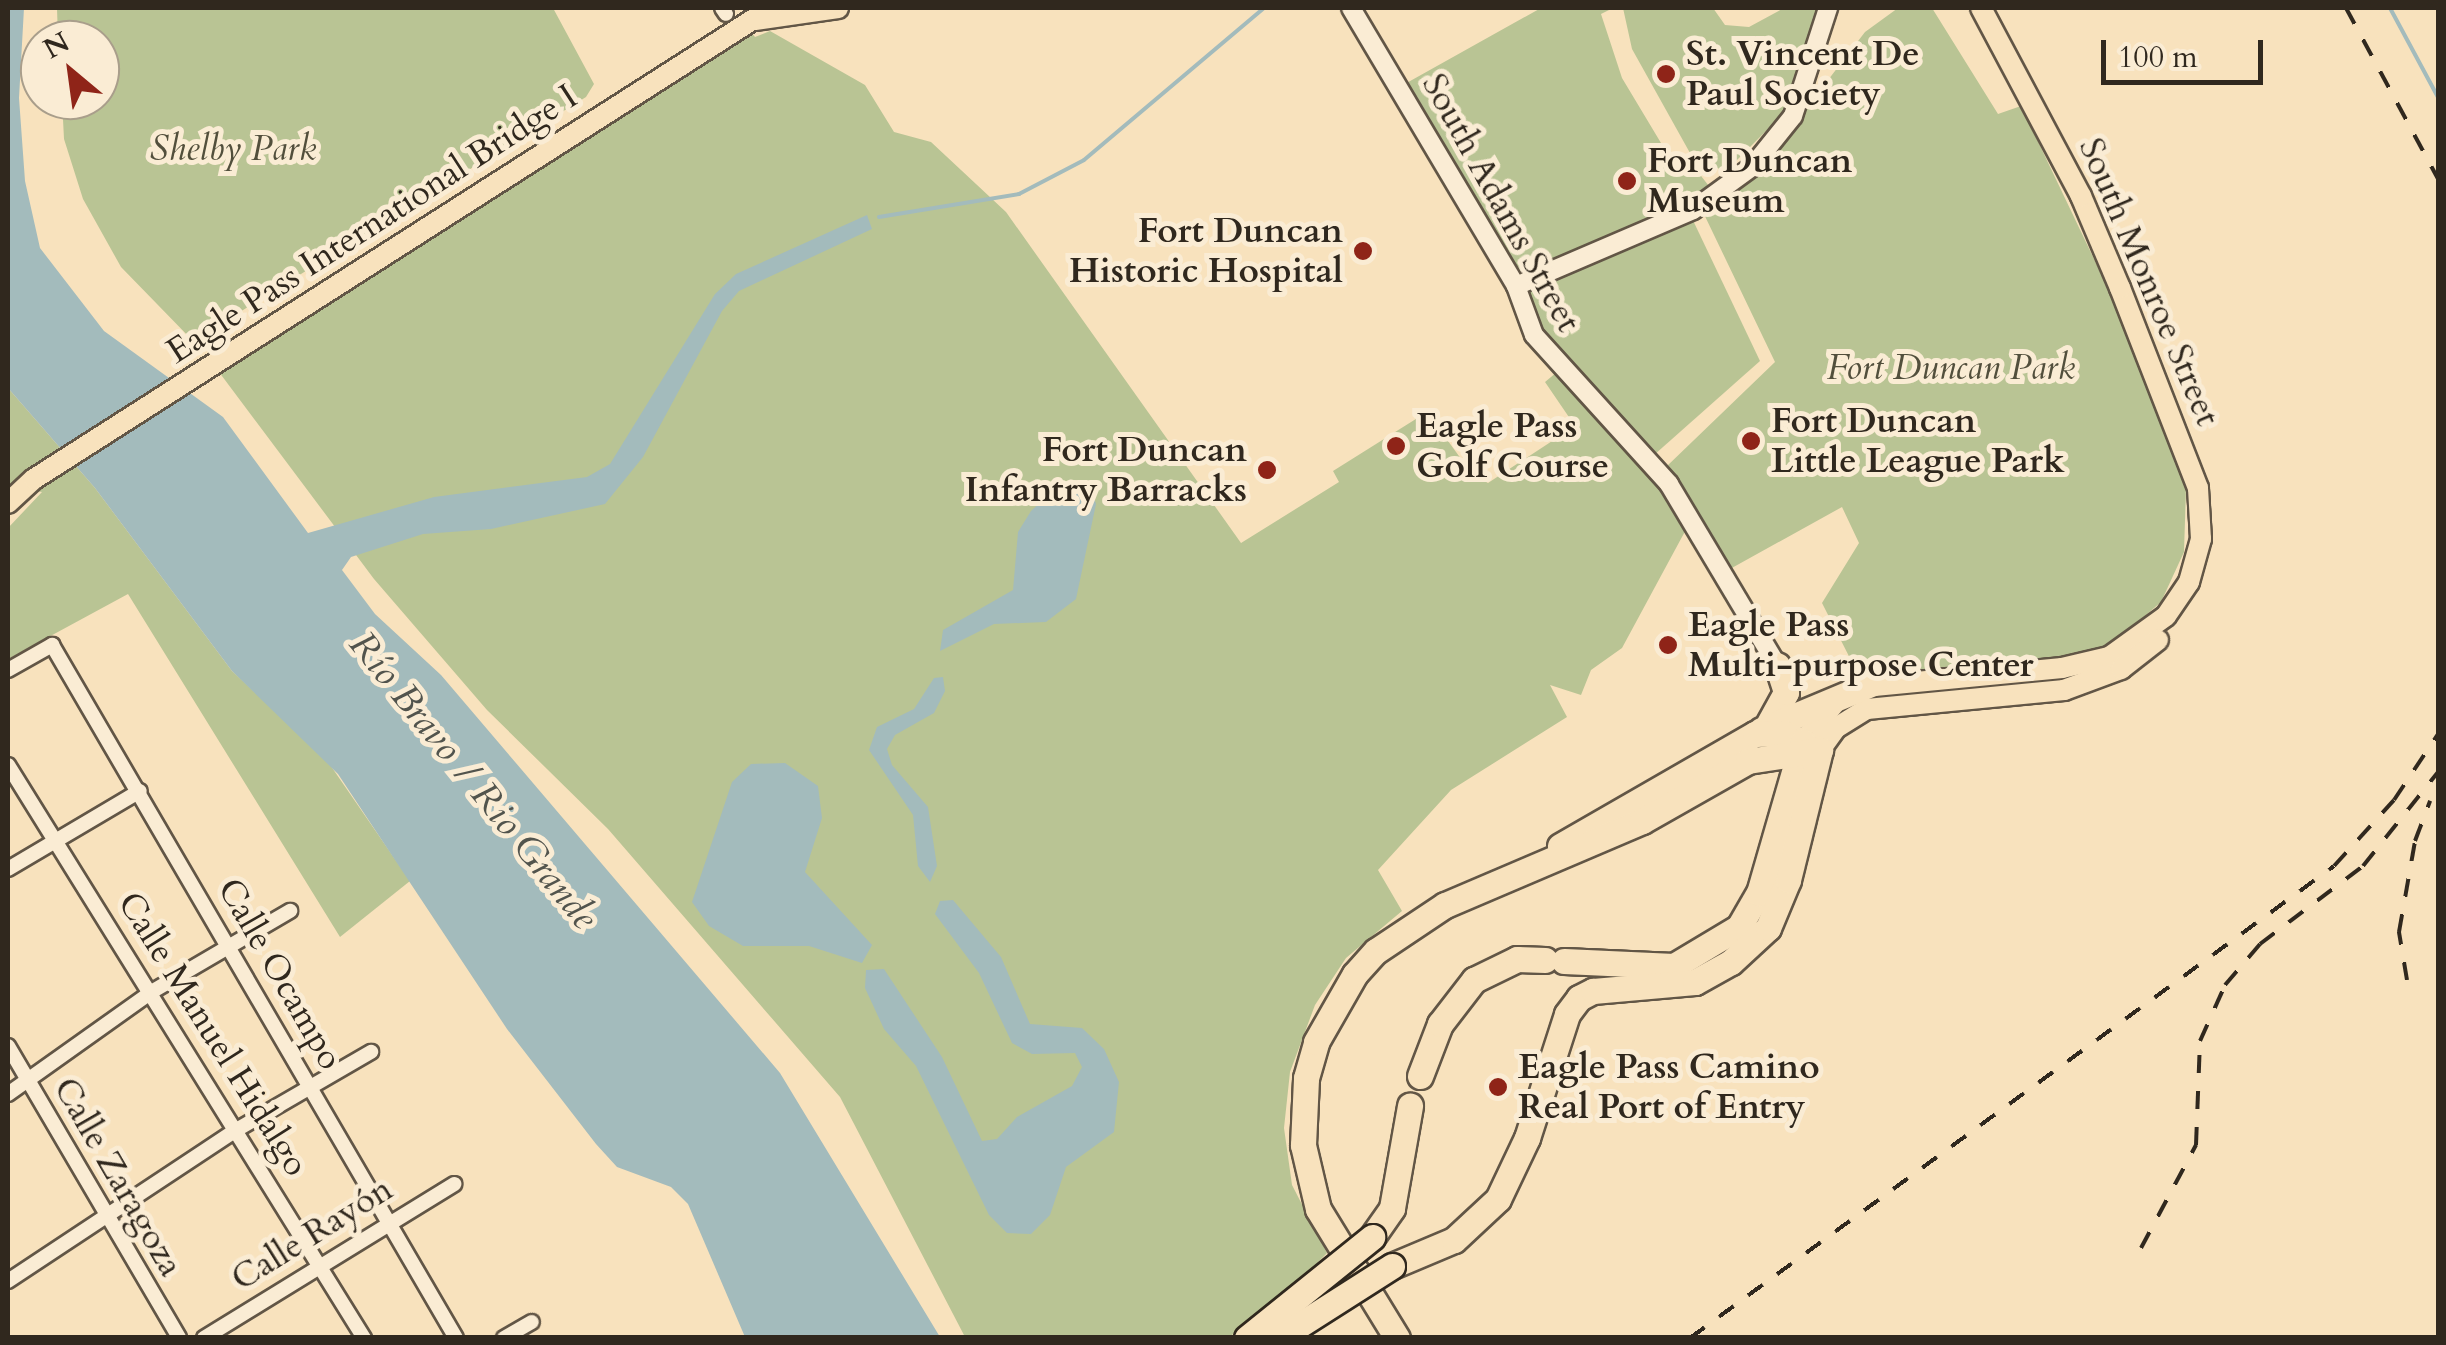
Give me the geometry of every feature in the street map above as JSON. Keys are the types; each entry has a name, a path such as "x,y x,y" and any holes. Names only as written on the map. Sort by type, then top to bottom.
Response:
{"highway":[{"path":"1777,665 1806,691 1837,694"},
{"path":"1755,733 1784,702 1777,665"},
{"path":"1549,856 1600,818 1755,733 1837,694 1876,682"},
{"path":"1755,733 1776,732 1806,748"},
{"path":"1398,1338 1333,1239 1309,1178 1302,1114 1316,1042 1334,1005 1376,950 1446,905 1549,856 1642,822 1730,770 1772,754 1806,748"},
{"path":"1691,972 1751,911 1782,806 1806,748"},
{"path":"1279,1338 1392,1266 1454,1240 1498,1199 1527,1138 1566,1014 1579,998 1594,991 1691,972 1752,946 1779,909 1806,748"},
{"path":"1730,770 1766,774 1782,806"},
{"path":"1420,1076 1440,1024 1474,980 1518,959 1691,972"},
{"path":"1247,1338 1372,1237 1392,1208 1410,1106"}],"main road":[{"name":"Eagle Pass International Bridge I","path":"34,479 771,8"},
{"path":"747,23 838,8"},
{"name":"South Monroe Street","path":"1981,8 2081,196 2198,488 2201,539 2181,594"},
{"path":"8,484 34,479"},
{"path":"8,503 34,479"},
{"path":"1806,748 1837,701 1876,682 2094,662 2154,628 2181,594"},
{"path":"1806,748 1851,717 1882,704 2040,694 2102,677 2156,642 2181,594"}],"street":[{"name":"South Adams Street","path":"1351,8 1516,286 1548,355 1669,484 1777,665"},
{"path":"1516,286 1693,210 1752,167 1793,116 1828,8"},
{"name":"Calle Ocampo","path":"8,670 49,644 140,790 456,1338"},
{"name":"Calle Manuel Hidalgo","path":"8,765 153,992 364,1338"},
{"path":"8,868 140,790"},
{"path":"8,1094 153,992 290,910"},
{"name":"Calle Zaragoza","path":"8,1046 103,1216 178,1338"},
{"path":"8,1281 238,1129 371,1052"},
{"name":"Calle Rayón","path":"204,1338 318,1262 454,1184"},
{"path":"504,1338 532,1322"}],"green space":[{"name":"Shelby Park","path":"57,8 553,8 594,84 586,97 193,341 121,267 83,199 64,139 63,120 120,120 120,20 57,20"},
{"path":"1541,8 1613,8 1601,14 1622,78 1679,173 1691,163 1712,190 1517,280 1403,85"},
{"path":"1623,8 1713,8 1725,25 1749,27 1784,8 1822,8 1786,111 1725,172 1690,153 1632,49"},
{"name":"Fort Duncan Park","path":"1898,8 1932,8 1998,114 2021,106 2115,303 2186,489 2184,552 2161,602 2108,648 2071,659 1861,680 1822,603 1859,543 1842,507 1730,569 1666,467 1775,362 1702,210 1758,171 1865,32"},
{"name":"Eagle Pass Golf Course","path":"770,31 865,85 894,132 931,142 1006,212 1241,543 1339,482 1333,471 1427,412 1472,474 1488,483 1575,426 1545,382 1557,372 1640,457 1689,524 1622,648 1591,670 1581,695 1550,685 1567,717 1451,790 1378,870 1402,911 1346,958 1315,1005 1290,1072 1284,1128 1292,1185 1327,1253 1281,1300 1229,1337 965,1337 840,1097 608,829 487,710 374,579 219,372 751,32 755,37"},
{"name":"Fort Duncan Park","path":"1689,212 1760,361 1654,455 1544,340 1526,291"},
{"path":"8,388 95,488 232,671 324,756 410,881 340,937 128,594 8,659 8,528 42,492 8,487"}],"water":[{"name":"Río Bravo / Rio Grande","path":"8,8 24,8 23,20 20,20 20,120 25,181 40,248 104,331 223,417 308,533 434,497 587,477 610,464 715,294 736,274 867,215 872,229 739,291 722,311 643,457 605,504 491,529 423,534 351,557 342,570 375,614 441,675 780,1073 940,1337 745,1337 688,1204 671,1187 617,1167 596,1144 507,1029 338,774 232,671 95,488 8,388"},
{"path":"1079,483 1091,489 1096,504 1076,599 1046,622 994,624 940,651 943,630 1013,590 1018,532 1031,511 1051,493"},
{"path":"943,677 945,691 934,713 895,735 887,749 892,765 928,807 937,866 930,882 918,866 913,815 869,750 877,727 914,709 934,678"},
{"path":"785,763 818,786 822,818 805,872 872,945 862,963 809,946 743,946 709,926 692,902 732,782 751,764"},
{"path":"953,900 1001,957 1030,1024 1082,1028 1104,1049 1119,1082 1114,1132 1066,1167 1050,1215 1031,1234 1007,1233 989,1215 916,1066 884,1029 865,988 866,970 884,969 942,1057 982,1141 997,1139 1017,1117 1072,1086 1082,1067 1075,1053 1032,1054 1012,1043 979,973 935,914 940,901"}],"waterway":[{"path":"879,217 1019,194 1084,160 1264,8"},
{"path":"2390,8 2438,97"}],"railway":[{"path":"2346,8 2438,179"},
{"path":"1690,1338 2334,866 2394,800 2438,734"},
{"path":"2141,1248 2196,1145 2200,1041 2225,985 2260,944 2363,866 2438,772"},
{"path":"2407,980 2399,932 2415,841 2430,801"}],"place":[{"name":"St. Vincent De Paul Society","path":"1666,74"},
{"name":"Fort Duncan Museum","path":"1627,181"},
{"name":"Fort Duncan Historic Hospital","path":"1363,251"},
{"name":"Fort Duncan Little League Park","path":"1751,441"},
{"name":"Eagle Pass Golf Course","path":"1396,446"},
{"name":"Fort Duncan Infantry Barracks","path":"1267,470"},
{"name":"Eagle Pass Multi-purpose Center","path":"1668,645"},
{"name":"Eagle Pass Camino Real Port of Entry","path":"1498,1087"}]}
